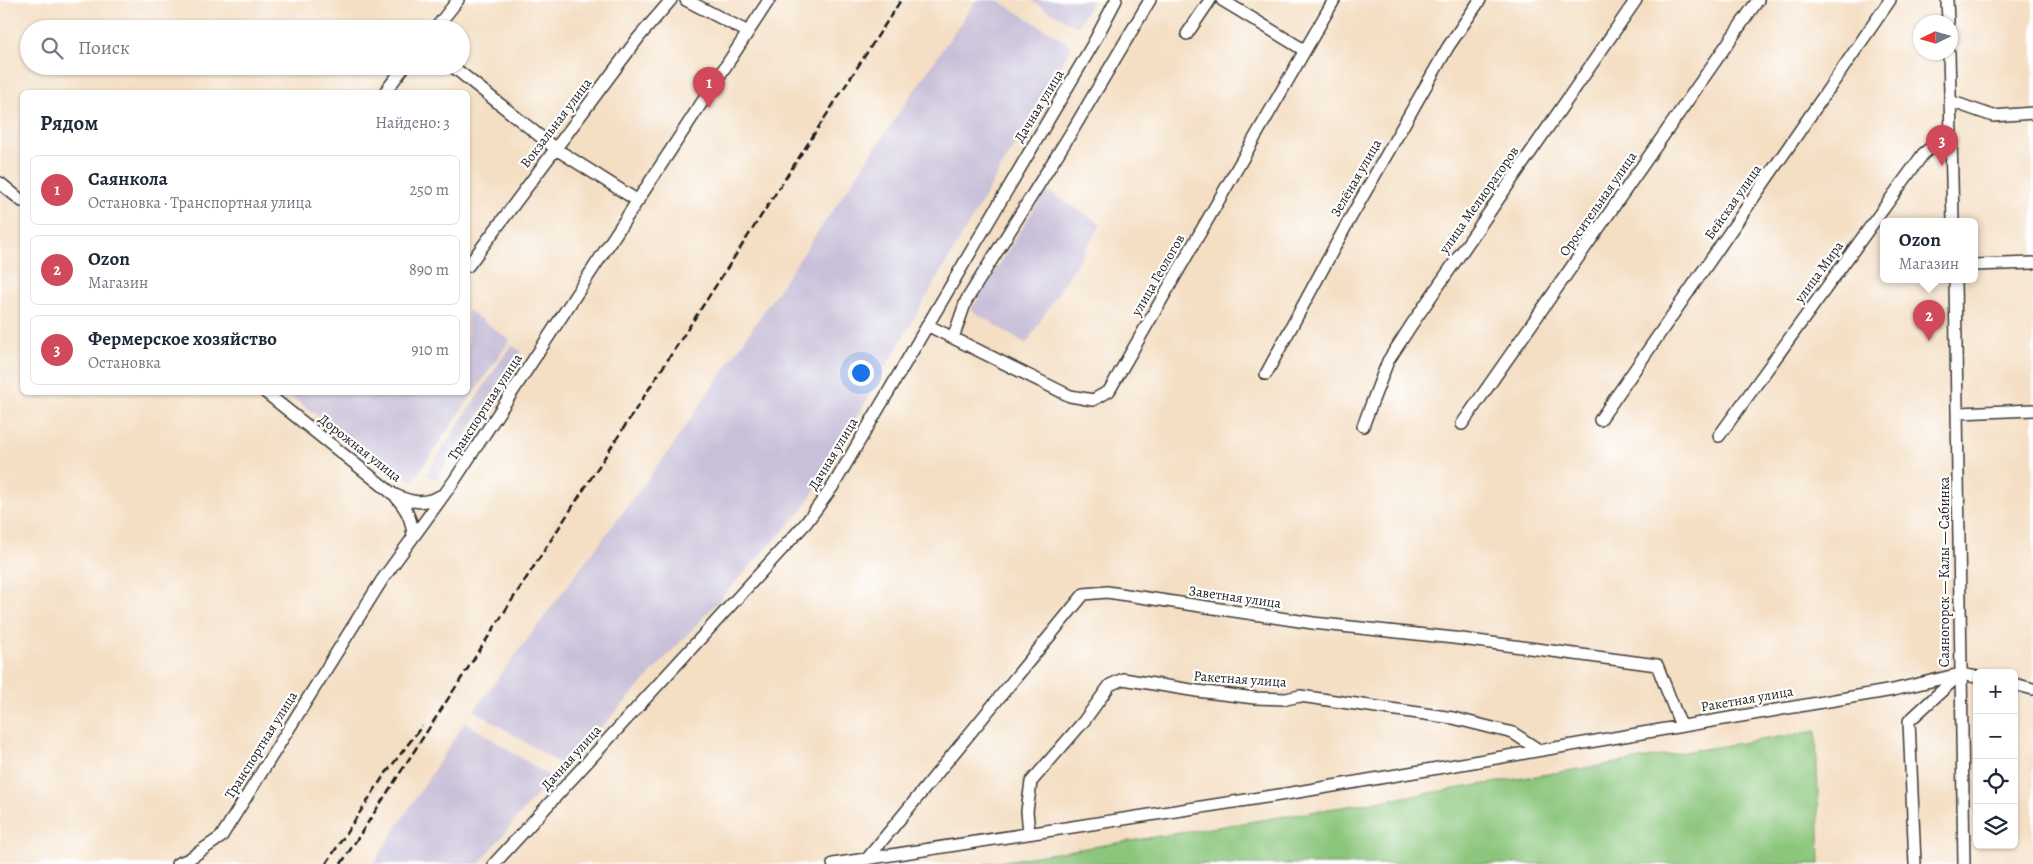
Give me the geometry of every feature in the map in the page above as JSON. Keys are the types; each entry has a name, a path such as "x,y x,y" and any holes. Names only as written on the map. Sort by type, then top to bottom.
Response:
{"street":[{"path":"442,20 458,0"},
{"name":"Вокзальная улица","path":"470,263 639,37 671,0"},
{"path":"686,0 748,32"},
{"name":"Транспортная улица","path":"177,864 189,859 221,838 382,580 454,481 769,0"},
{"name":"Дачная улица","path":"494,864 806,523 833,486 1093,44 1116,0"},
{"path":"953,338 966,301 1074,128 1150,0"},
{"path":"1187,34 1210,0"},
{"path":"1222,0 1304,50"},
{"name":"улица Геологов","path":"927,325 1070,396 1093,400 1108,391 1334,0"},
{"name":"Зелёная улица","path":"1266,374 1347,224 1444,55 1480,0"},
{"name":"улица Мелиораторов","path":"1363,426 1388,361 1407,331 1636,0"},
{"name":"Оросительная улица","path":"1462,424 1758,0"},
{"name":"Бейская улица","path":"1600,420 1890,0"},
{"path":"1947,0 1948,15"},
{"path":"1949,60 1954,218"},
{"path":"387,90 398,75"},
{"path":"463,75 556,149 638,201"},
{"path":"1950,102 1993,116 2033,113"},
{"name":"улица Мира","path":"1719,436 1923,154 1951,131"},
{"path":"0,183 20,199"},
{"path":"1978,265 2033,263"},
{"name":"Саяногорск — Калы — Сабинка","path":"1955,283 1964,864"},
{"name":"Дорожная улица","path":"269,395 393,494 408,501 420,503 432,500 443,494"},
{"path":"1958,413 2033,410"},
{"path":"393,494 408,512 412,523 413,537"},
{"name":"Заветная улица","path":"867,859 1084,594 1107,592 1313,623 1454,638 1657,666 1681,726"},
{"path":"1915,864 1909,721 1960,674 1973,676"},
{"name":"Ракетная улица","path":"832,864 1292,793 1893,690 1960,674"},
{"name":"Ракетная улица","path":"1029,834 1027,811 1031,782 1084,721 1110,685 1123,680 1255,698 1286,699 1300,696 1453,718 1513,733 1539,750"},
{"path":"2018,685 2033,689"}],"shaded area":[{"path":"976,0 998,0 1072,46 804,508 565,767 474,710 668,452"},
{"path":"1030,0 1093,0 1077,27"},
{"path":"1046,190 1101,224 1026,344 971,310"},
{"path":"470,311 510,340 413,481 288,395 470,395"},
{"path":"511,345 521,351 436,480 426,474"},
{"path":"465,722 551,777 479,864 373,864"}],"green space":[{"path":"1816,731 1820,864 986,864"}],"railway":[{"path":"341,864 901,0"},
{"path":"326,864 383,777 422,726"}],"place":[{"name":"Саянкола","path":"709,108"},
{"name":"Фермерское хозяйство","path":"1942,166"},
{"name":"Ozon","path":"1929,341"}]}
